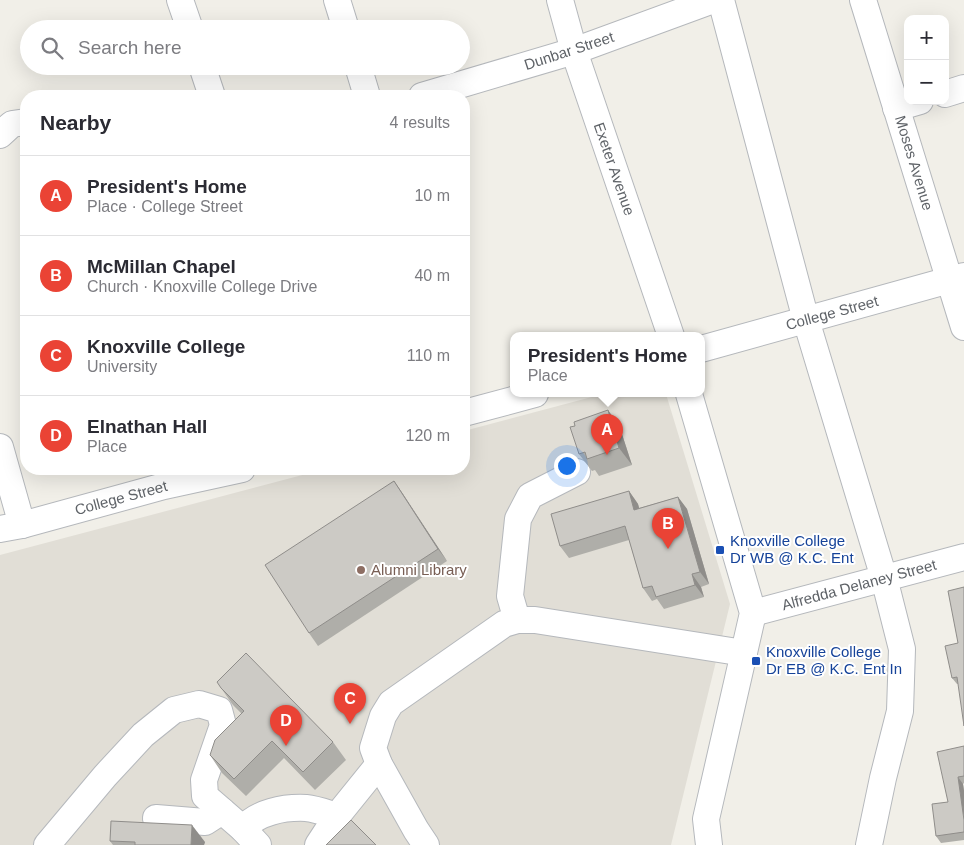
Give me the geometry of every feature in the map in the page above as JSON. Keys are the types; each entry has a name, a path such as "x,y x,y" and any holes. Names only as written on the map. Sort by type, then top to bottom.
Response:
{"street":[{"path":"180,0 187,20"},
{"path":"337,0 343,20"},
{"name":"Exeter Avenue","path":"560,0 574,51 670,332"},
{"name":"Dunbar Street","path":"442,90 574,51 713,0"},
{"path":"721,0 806,320 884,578 902,649 900,711 869,845"},
{"name":"Moses Avenue","path":"862,0 904,96"},
{"path":"205,75 210,90"},
{"path":"361,75 365,90"},
{"path":"949,93 964,88"},
{"name":"Moses Avenue","path":"908,105 957,278 964,327"},
{"path":"0,135 12,124 20,123"},
{"name":"College Street","path":"705,348 957,278"},
{"path":"470,407 521,397"},
{"path":"690,397 753,613 706,819 709,845"},
{"path":"0,447 11,527"},
{"path":"517,620 510,596 518,519 530,496 578,472"},
{"name":"College Street","path":"11,527 161,478 188,475"},
{"name":"Alfredda Delaney Street","path":"753,613 964,557"},
{"path":"426,845 379,764 373,748 383,716 391,703 504,624 517,620 535,620 744,653"},
{"path":"48,845 105,776 143,735 174,710 199,704 219,710 223,725 204,780 205,796 251,837"},
{"path":"318,845 337,816 379,764"},
{"path":"251,837 250,821 276,810 306,808 337,816"},
{"path":"156,818 204,822 222,811"}],"shaded area":[{"path":"592,397 667,397 730,604 671,845 0,845 0,555 302,475 470,475 470,429"}],"building":[{"path":"608,410 619,448 587,459 585,452 579,454 570,427 575,426 574,422"},
{"name":"Alumni Library","path":"394,481 438,549 309,633 265,565"},
{"path":"629,491 634,510 678,497 700,572 692,574 695,585 656,597 652,586 643,588 625,526 560,546 551,514"},
{"path":"964,587 964,726 957,677 952,678 945,646 958,643 948,591"},
{"path":"246,653 333,742 303,772 272,741 234,779 210,755 215,740 244,711 217,682"},
{"path":"964,746 964,776 958,777 964,832 936,836 932,804 948,802 937,752"},
{"path":"351,820 376,845 326,845"},
{"path":"111,821 192,825 191,845 135,845 135,842 110,841"}],"place":[{"name":"President's Home","path":"607,455"},
{"name":"McMillan Chapel","path":"668,549"},
{"name":"Knoxville College Dr WB @ K.C. Ent","path":"720,550"},
{"name":"Alumni Library","path":"361,570"},
{"name":"Knoxville College Dr EB @ K.C. Ent In","path":"756,661"},
{"name":"Knoxville College","path":"350,724"},
{"name":"Elnathan Hall","path":"286,746"}]}
